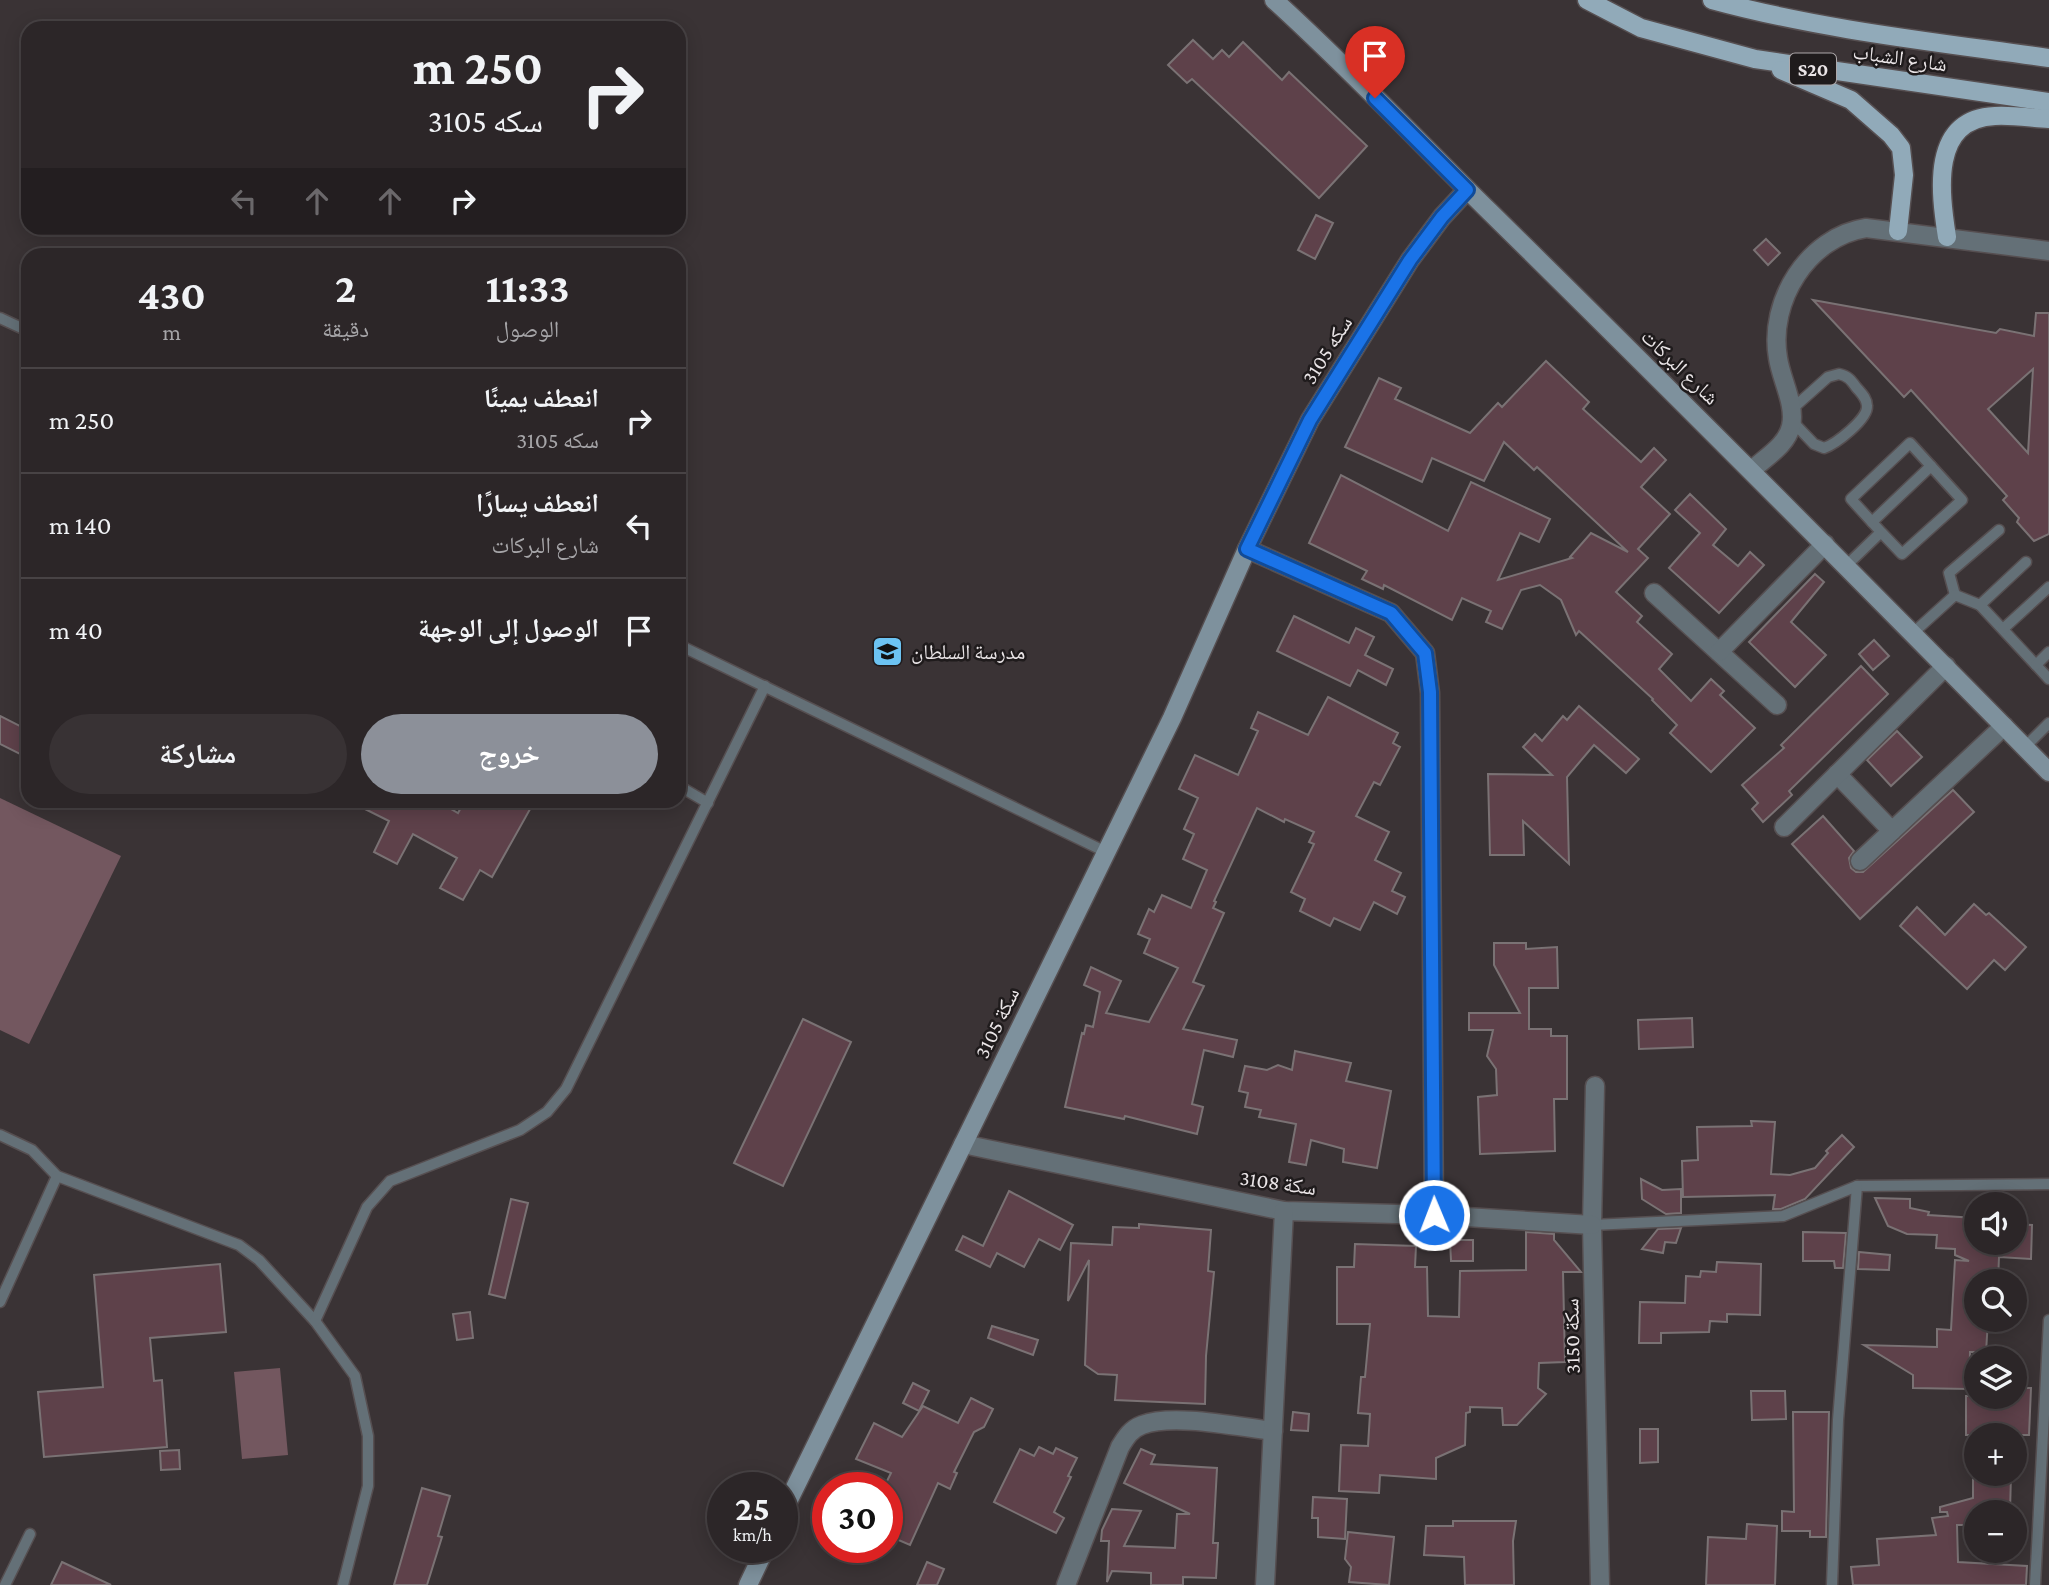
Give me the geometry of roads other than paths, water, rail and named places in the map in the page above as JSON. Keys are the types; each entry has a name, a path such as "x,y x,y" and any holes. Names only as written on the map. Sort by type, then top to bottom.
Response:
{"main road":[{"name":"شارع الشباب","path":"1587,0 1641,28 1755,59 2049,102"},
{"name":"شارع الشباب","path":"1712,0 1755,12 2049,58"},
{"path":"1755,59 1851,100 1891,135 1900,148 1904,174 1898,231"},
{"path":"1947,237 1941,172 1948,142 1962,128 1976,120 1994,116 2049,119"}],"street":[{"name":"شارع البركات","path":"1275,0 1340,60 1467,190 1752,470 2049,772"},
{"name":"سكه 3105","path":"1247,549 1310,420 1410,260 1442,217 1467,190"},
{"path":"1752,470 1783,442 1792,415 1777,355 1780,311 1796,276 1823,244 1843,233 1866,228 2049,251"},
{"path":"1720,652 1825,544"},
{"path":"1247,549 1391,613 1425,653 1430,692 1434,1215"},
{"name":"سكة 3105","path":"798,1481 1172,718 1247,549"},
{"path":"1654,593 1777,705"},
{"path":"1784,827 1947,666"},
{"path":"1860,862 2004,726"},
{"path":"1837,774 1892,831"},
{"name":"سكة 3150","path":"1595,1086 1592,1225 1600,1585"},
{"name":"سكة 3108","path":"963,1144 1284,1211 1434,1215 1592,1225"},
{"path":"1265,1585 1284,1211"},
{"path":"1066,1585 1120,1447 1129,1433 1143,1424 1175,1420 1273,1431"},
{"path":"748,1585 758,1563"}],"lane":[{"path":"0,318 21,328"},
{"path":"1839,374 1850,378 1864,397 1867,407 1863,418 1832,445 1824,448 1814,444 1792,415 1828,377 1839,374"},
{"path":"1910,443 1931,466 1962,500 1902,554 1851,499 1910,443"},
{"path":"1872,522 1931,466"},
{"path":"1955,595 1949,573 1999,530"},
{"path":"1847,565 1881,532"},
{"path":"1980,605 2026,562"},
{"path":"2003,629 2049,587"},
{"path":"1955,595 1980,605 2049,680"},
{"path":"1913,633 1955,595"},
{"path":"686,648 1106,852"},
{"path":"2036,665 2049,652"},
{"path":"315,1321 367,1207 390,1181 520,1130 547,1112 566,1089 765,686"},
{"path":"2025,747 2049,723"},
{"path":"686,790 708,803"},
{"path":"0,1135 32,1150 57,1176 239,1245 259,1261 315,1321 355,1376 368,1436 368,1486 343,1585"},
{"path":"0,1302 57,1176"},
{"path":"1592,1225 1783,1216 1857,1186 2049,1184"},
{"path":"1832,1585 1838,1420 1857,1186"},
{"path":"2035,1585 2049,1320"},
{"path":"5,1585 30,1534"}],"place":[{"name":"مدرسة السلطان","path":"888,652"}]}
